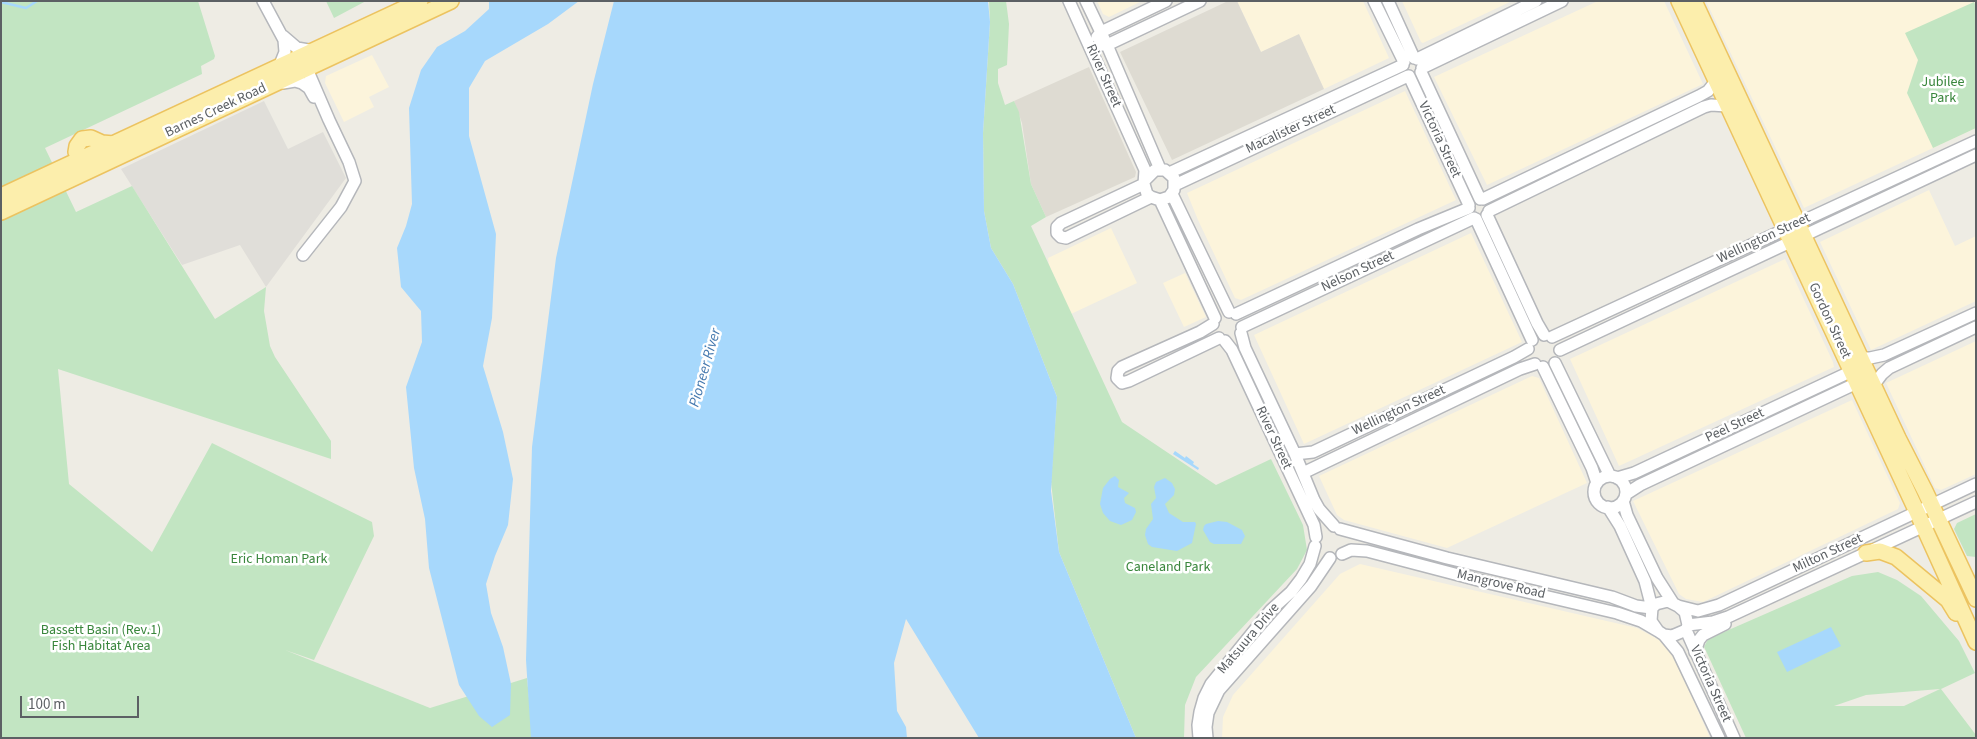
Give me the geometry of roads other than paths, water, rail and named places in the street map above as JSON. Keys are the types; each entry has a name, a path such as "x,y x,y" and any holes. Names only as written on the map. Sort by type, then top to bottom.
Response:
{"main road":[{"path":"425,6 451,1"},
{"name":"Gordon Street","path":"1684,3 1728,106 1853,342 1976,598"},
{"name":"Gordon Street","path":"1684,3 1794,233 1855,377 1976,642"},
{"name":"Barnes Creek Road","path":"1,212 186,118 279,67 425,6"},
{"name":"Barnes Creek Road","path":"1,196 114,144 270,86 307,69 425,6"},
{"path":"80,160 92,162 295,66 307,69"},
{"path":"1853,342 1851,350 1859,369 1855,377"},
{"path":"1866,552 1880,551 1896,557 1948,600 1976,646"}],"street":[{"path":"263,1 282,35 285,49 279,67"},
{"name":"River Street","path":"1069,1 1145,170 1145,181"},
{"name":"River Street","path":"1086,1 1165,171"},
{"path":"1090,45 1101,32 1166,1"},
{"path":"1090,45 1107,45 1200,1"},
{"name":"Victoria Street","path":"1374,1 1412,67 1481,199 1488,204 1477,212"},
{"name":"Victoria Street","path":"1388,1 1412,67 1477,212 1530,344"},
{"name":"Macalister Street","path":"1174,189 1536,1"},
{"name":"Macalister Street","path":"1165,171 1412,67 1562,1"},
{"path":"1122,22 1121,31 1129,35"},
{"path":"282,35 297,48 314,51"},
{"path":"302,255 341,207 356,181 307,69"},
{"path":"270,86 292,81 304,84 310,90 328,120"},
{"path":"1481,199 1710,90 1716,81"},
{"path":"1698,96 1705,98 1707,101 1704,108"},
{"name":"Nelson Street","path":"1242,330 1477,212 1711,105 1728,106"},
{"name":"Wellington Street","path":"1560,350 1976,141"},
{"name":"Wellington Street","path":"1548,336 1976,156"},
{"path":"1174,189 1169,197 1155,199 1107,217 1066,238 1061,237 1057,233 1057,227 1061,222 1102,204 1145,181 1151,172 1165,171 1174,178 1174,189 1233,313 1242,322 1242,330 1234,340 1222,340 1129,381 1122,383 1118,378 1118,371 1122,367 1200,332 1221,313 1233,313"},
{"path":"1145,181 1147,194 1155,199 1214,321 1214,332 1222,340"},
{"path":"1102,204 1107,217"},
{"name":"Victoria Street","path":"1477,212 1537,323 1548,336"},
{"name":"Nelson Street","path":"1233,313 1418,229 1477,212"},
{"path":"1861,358 1884,355 1976,313"},
{"path":"1873,386 1885,371 1976,328"},
{"name":"River Street","path":"1242,330 1246,348 1319,510 1336,528"},
{"path":"1936,331 1942,343"},
{"path":"1555,362 1560,350 1556,340 1548,336 1530,344 1529,357 1539,365 1592,468 1597,483"},
{"name":"River Street","path":"1222,340 1232,350 1290,472 1314,525 1316,542"},
{"name":"Wellington Street","path":"1295,454 1313,452 1514,357 1530,344"},
{"path":"1539,365 1555,362"},
{"path":"1555,362 1614,477 1624,484 1627,515 1657,578 1676,604 1685,612 1687,627 1672,636 1661,633 1651,620 1651,608 1645,581 1620,526 1608,507"},
{"name":"Wellington Street","path":"1303,474 1520,369 1539,365"},
{"name":"Peel Street","path":"1614,477 1634,473 1855,377"},
{"name":"Peel Street","path":"1624,497 1640,485 1855,377"},
{"path":"1614,477 1603,478 1597,483 1595,497 1601,505 1608,507 1616,506 1624,497"},
{"name":"Milton Street","path":"1676,604 1698,611 1719,605 1976,484"},
{"name":"Milton Street","path":"1687,627 1717,621 1976,502"},
{"path":"1324,528 1336,528 1343,532 1347,541 1342,554 1330,558 1321,555 1316,542 1324,528"},
{"name":"Mangrove Road","path":"1336,528 1455,560 1612,598 1634,606 1651,608"},
{"name":"Matsuura Drive","path":"1199,738 1200,712 1211,684 1271,610 1291,592 1301,579 1310,564 1316,542"},
{"name":"Mangrove Road","path":"1342,554 1351,550 1367,551 1493,584 1617,613 1641,621 1661,633"},
{"name":"Matsuura Drive","path":"1207,738 1208,712 1219,690 1311,586 1330,558"},
{"path":"1651,608 1661,602 1676,604"},
{"path":"1695,652 1703,635 1738,618 1758,603"},
{"name":"Victoria Street","path":"1687,627 1695,652 1734,738"},
{"name":"Victoria Street","path":"1661,633 1678,652 1719,738"}],"water":[{"path":"489,1 579,1 548,24 485,61 469,88 469,136 496,234 492,318 483,366 503,432 513,479 508,525 486,584 491,613 503,647 511,684 510,715 492,727 479,716 459,685 429,568 425,519 414,468 406,387 422,342 421,311 401,287 397,248 412,204 409,108 421,70 437,47 465,31 489,9"},
{"name":"Pioneer River","path":"614,1 988,1 990,22 983,133 984,211 991,248 1013,284 1057,397 1051,491 1059,552 1136,738 979,738 906,619 894,663 897,711 906,727 907,738 531,738 526,660 532,447 556,258 593,84"},
{"path":"1175,451 1194,462 1193,464 1199,468 1198,470 1173,454"},
{"path":"1115,476 1119,480 1118,487 1129,493 1124,498 1125,503 1135,508 1136,512 1132,520 1121,525 1110,521 1103,513 1100,504 1103,488"},
{"path":"1165,478 1172,483 1175,489 1174,495 1165,504 1169,513 1183,522 1195,522 1196,524 1192,543 1177,551 1152,547 1148,544 1145,535 1146,529 1153,519 1151,504 1156,498 1154,487 1156,482"},
{"path":"1218,521 1227,522 1242,530 1245,536 1241,544 1214,544 1210,542 1203,530 1204,526"},
{"path":"1831,627 1841,646 1787,672 1777,652"}],"waterway":[{"path":"1,2 26,8 37,1"}],"park label":[{"name":"Jubilee Park","path":"1943,92"},
{"name":"Eric Homan Park","path":"279,560"},
{"name":"Caneland Park","path":"1168,568"},
{"name":"Bassett Basin (Rev.1) Fish Habitat Area","path":"101,640"}]}
